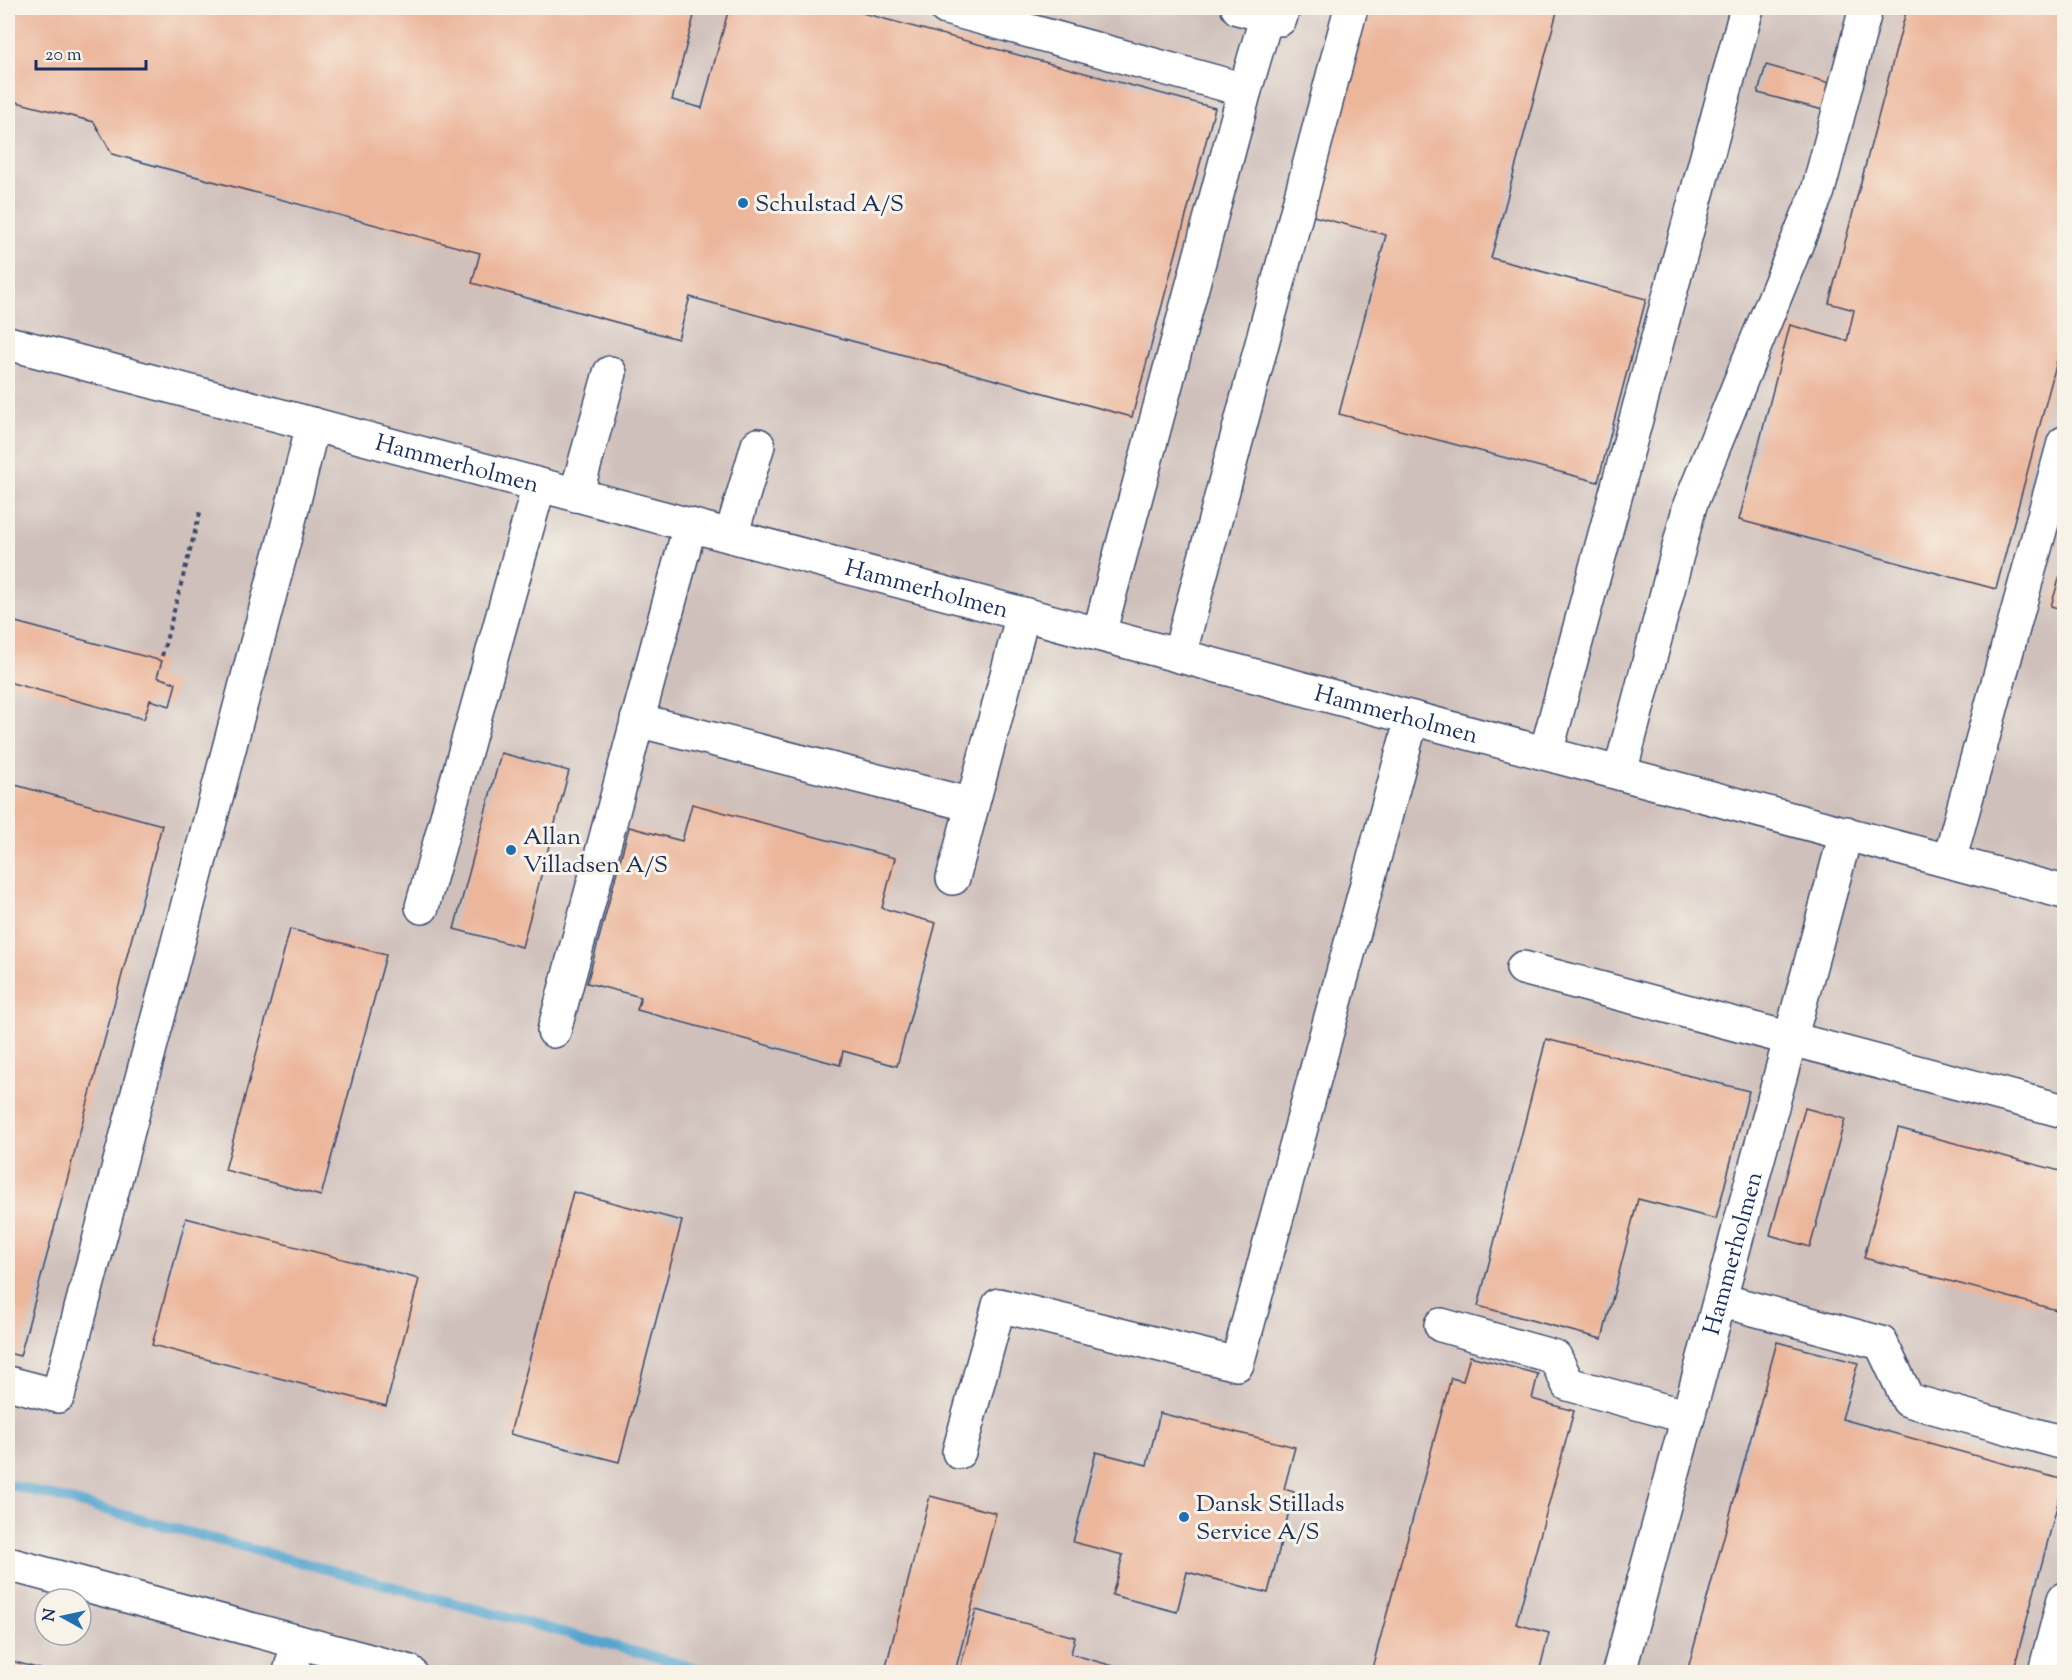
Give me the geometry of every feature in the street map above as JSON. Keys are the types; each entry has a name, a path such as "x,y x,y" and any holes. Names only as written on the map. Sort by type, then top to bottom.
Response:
{"street":[{"path":"946,8 1245,90"},
{"path":"1179,656 1352,8"},
{"path":"1546,753 1746,8"},
{"path":"1620,773 1690,505 1818,191 1866,8"},
{"path":"1099,634 1245,90 1262,10"},
{"name":"Hammerholmen","path":"8,343 2064,892"},
{"path":"576,495 610,373"},
{"path":"8,1383 58,1396 313,424"},
{"path":"1949,861 2064,443"},
{"path":"731,536 758,445"},
{"path":"422,907 539,485"},
{"path":"554,1031 690,525"},
{"path":"953,878 1023,614"},
{"path":"959,1452 999,1305 1237,1364 1412,718"},
{"path":"637,720 972,804"},
{"name":"Hammerholmen","path":"1619,1672 1846,834"},
{"path":"1523,968 2064,1111"},
{"path":"1720,1300 1881,1343 1908,1400 2064,1443"},
{"path":"1441,1325 1556,1357 1568,1384 1688,1417"},
{"path":"8,1564 294,1658 398,1671"},
{"path":"2054,1659 2064,1599"}],"path":[{"path":"162,656 201,509"}],"shaded area":[{"path":"8,8 2064,8 2064,1672 8,1672"}],"building":[{"name":"Schulstad A/S","path":"8,8 663,8 694,16 672,100 702,108 729,8 844,8 1215,108 1132,417 690,297 678,339 472,283 480,253 112,154 94,122 8,100"},
{"path":"1368,8 1558,8 1491,258 1646,299 1598,482 1339,414 1386,235 1313,216"},
{"path":"1907,8 2064,8 2064,335 1996,589 1739,520 1790,325 1847,341 1854,310 1829,303"},
{"path":"1766,65 1830,83 1823,110 1758,93"},
{"path":"2060,576 2064,577 2064,610 2051,606"},
{"path":"8,620 162,661 157,677 176,683 170,706 150,700 144,719 8,682"},
{"name":"Allan Villadsen A/S","path":"501,753 569,771 522,947 454,929"},
{"path":"8,783 162,825 20,1356 8,1353"},
{"path":"692,804 895,858 882,908 936,923 897,1066 843,1051 840,1065 637,1010 641,997 587,983 629,827 682,841"},
{"path":"290,929 386,955 321,1196 225,1170"},
{"path":"1546,1039 1749,1091 1716,1219 1638,1199 1602,1339 1478,1306"},
{"path":"1805,1108 1845,1119 1810,1247 1770,1235"},
{"path":"1898,1128 2064,1172 2064,1312 1864,1258"},
{"path":"573,1192 682,1221 619,1462 510,1434"},
{"path":"186,1218 419,1279 386,1406 152,1345"},
{"path":"1777,1342 1858,1363 1842,1419 2064,1480 2013,1672 1687,1672"},
{"path":"1470,1356 1538,1374 1532,1399 1574,1411 1516,1624 1549,1633 1539,1672 1371,1672 1451,1378 1463,1381"},
{"name":"Dansk Stillads Service A/S","path":"1160,1413 1295,1447 1284,1489 1294,1492 1268,1593 1187,1572 1177,1612 1112,1595 1123,1555 1073,1542 1096,1452 1147,1465"},
{"path":"930,1496 996,1513 955,1672 885,1670"},
{"path":"976,1610 1075,1637 1071,1654 1134,1672 959,1672"},
{"path":"8,1660 51,1672 8,1672"}],"waterway":[{"path":"8,1484 711,1672"}],"place":[{"name":"Schulstad A/S","path":"743,203"},
{"name":"Allan Villadsen A/S","path":"511,850"},
{"name":"Dansk Stillads Service A/S","path":"1184,1517"}]}
